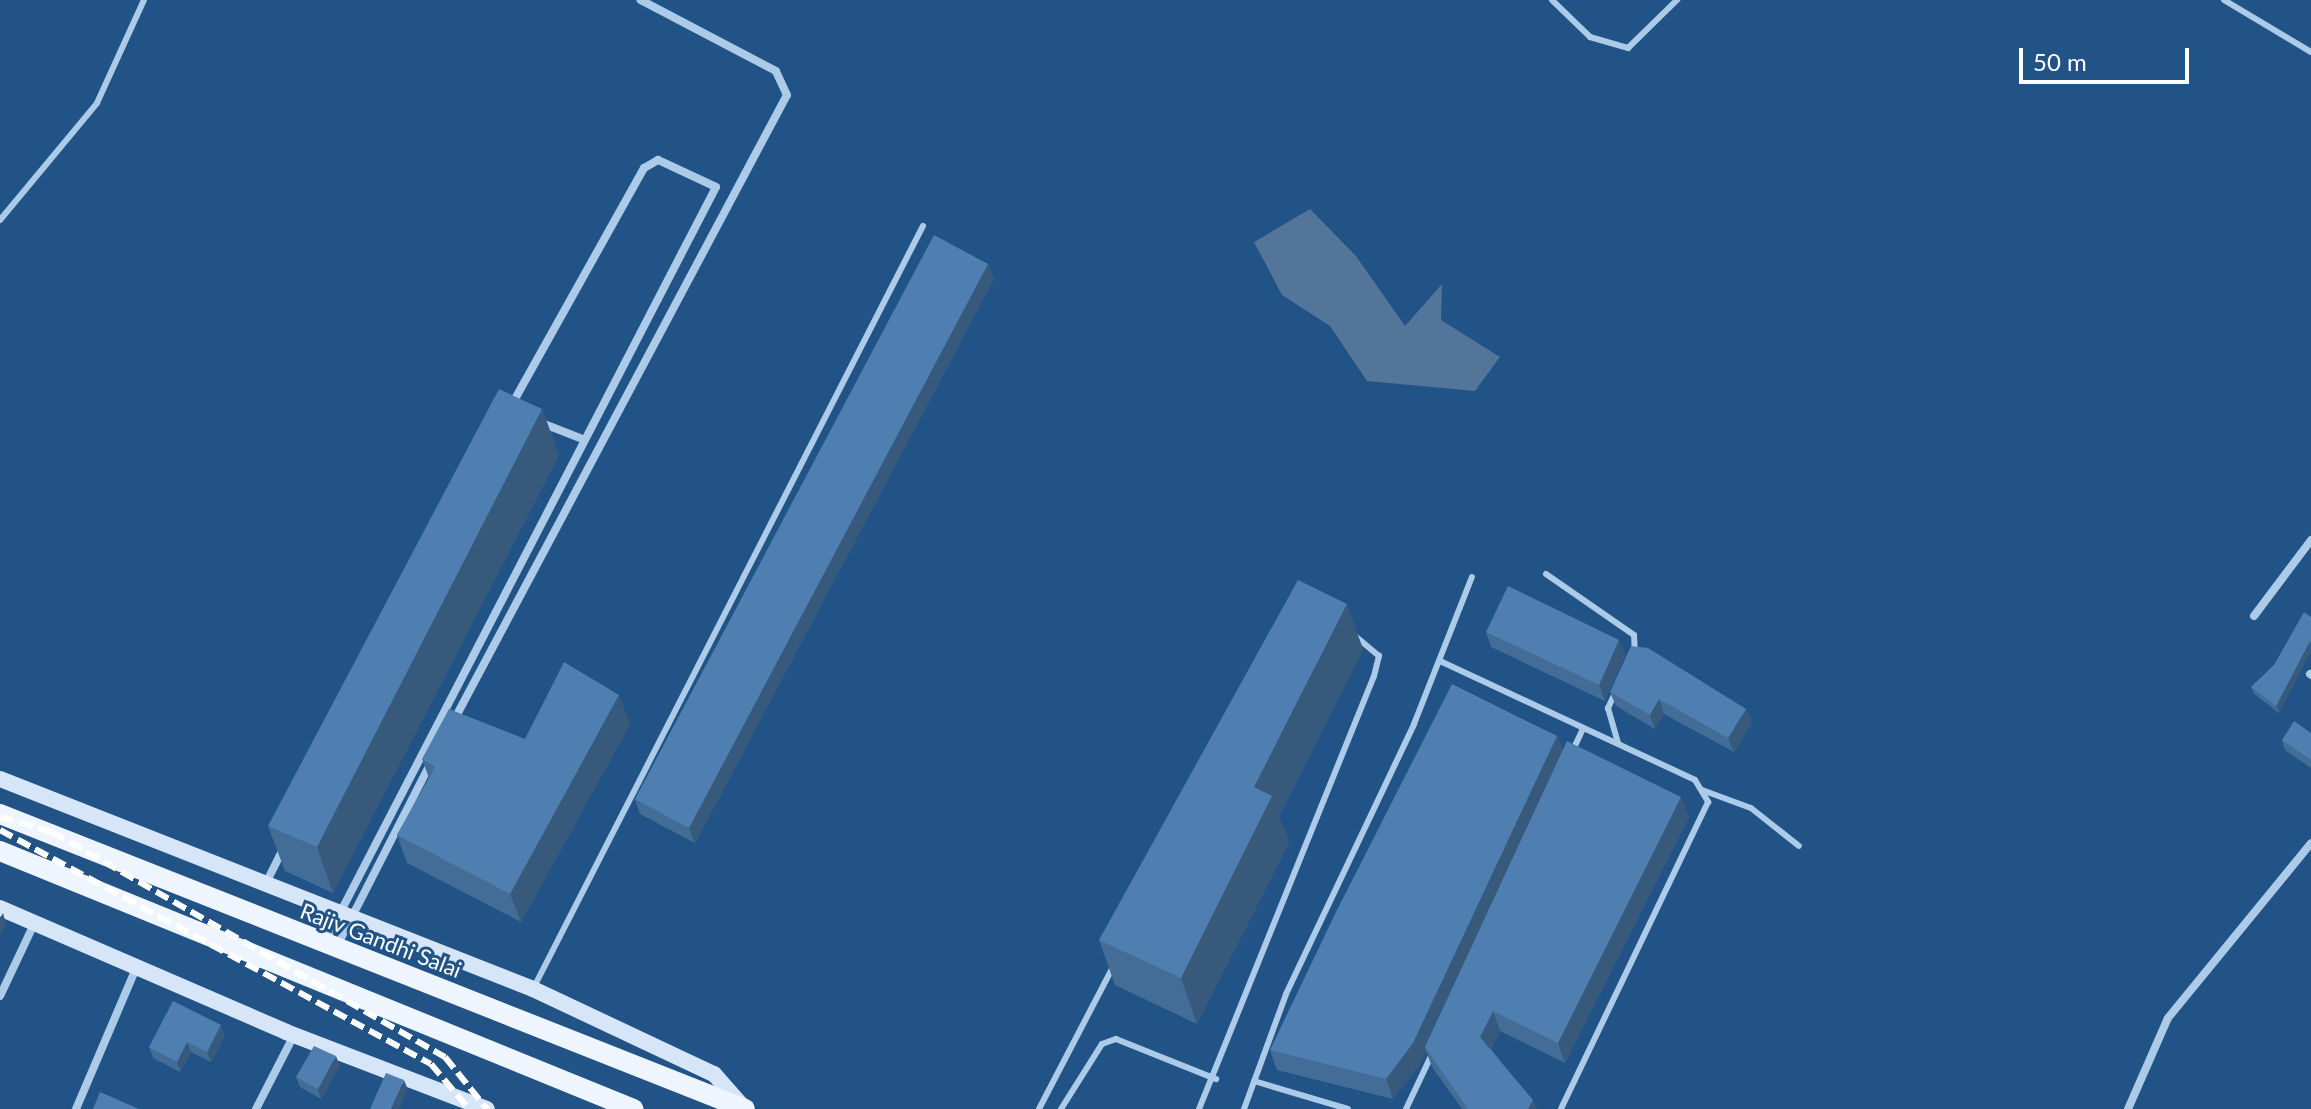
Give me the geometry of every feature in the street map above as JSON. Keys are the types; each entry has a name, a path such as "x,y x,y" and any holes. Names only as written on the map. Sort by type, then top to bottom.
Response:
{"main road":[{"name":"Rajiv Gandhi Salai","path":"0,814 745,1109"},
{"path":"0,851 633,1109"}],"street":[{"path":"343,914 787,95 776,71 641,0"},
{"path":"330,946 343,914 580,438 714,196 716,187 664,163 644,168 509,410 580,438"},
{"path":"2254,616 2311,540"},
{"path":"0,779 533,989 714,1074 745,1109"},
{"path":"265,885 293,830"},
{"path":"2128,1109 2168,1018 2311,843"},
{"path":"0,908 294,1035 487,1109"},
{"path":"0,996 35,922"},
{"path":"76,1109 136,968"},
{"path":"256,1109 294,1035"}],"lane":[{"path":"0,220 97,103 144,0"},
{"path":"1552,0 1590,37 1628,48 1677,0"},
{"path":"2224,0 2311,52"},
{"path":"533,989 923,226"},
{"path":"1546,574 1634,635 1631,662"},
{"path":"1244,1109 1286,994 1440,661 1472,577"},
{"path":"1199,1109 1216,1079 1221,1040 1377,666 1379,656 1338,627"},
{"path":"1440,661 1582,731 1695,780 1708,802 1561,1109"},
{"path":"1617,688 1608,708 1618,744"},
{"path":"1569,759 1582,731"},
{"path":"1702,790 1751,808 1799,846"},
{"path":"1039,1109 1119,956"},
{"path":"1061,1109 1102,1044 1116,1039 1216,1079"},
{"path":"1406,1109 1439,1039"},
{"path":"1254,1081 1348,1109"}],"water":[{"path":"1310,209 1356,256 1405,326 1442,284 1441,320 1500,357 1475,391 1367,381 1330,326 1282,295 1254,242"}],"building":[{"path":"934,235 988,264 689,828 635,799"},
{"path":"499,389 542,409 317,847 268,826"},
{"path":"1298,580 1347,604 1254,787 1272,796 1181,978 1099,940"},
{"path":"1508,586 1619,640 1599,685 1486,632"},
{"path":"2304,612 2311,617 2311,642 2276,706 2251,687 2274,665"},
{"path":"1631,646 1648,648 1746,709 1728,738 1659,699 1650,715 1610,692"},
{"path":"564,662 619,695 510,894 397,835 435,767 422,759 449,709 525,739"},
{"path":"1452,684 1557,736 1413,1043 1386,1079 1270,1050 1335,914"},
{"path":"2294,721 2311,733 2311,760 2282,740"},
{"path":"1567,741 1681,797 1558,1043 1493,1011 1480,1037 1533,1100 1528,1109 1468,1109 1425,1047"},
{"path":"173,1001 221,1025 207,1052 187,1042 177,1062 149,1047"},
{"path":"314,1046 336,1056 318,1089 296,1077"},
{"path":"386,1073 404,1080 391,1109 370,1109"},
{"path":"100,1092 139,1109 93,1109"}],"railway":[{"path":"0,817 52,832 445,1057 487,1109"},
{"path":"0,830 431,1064 469,1109"}]}
